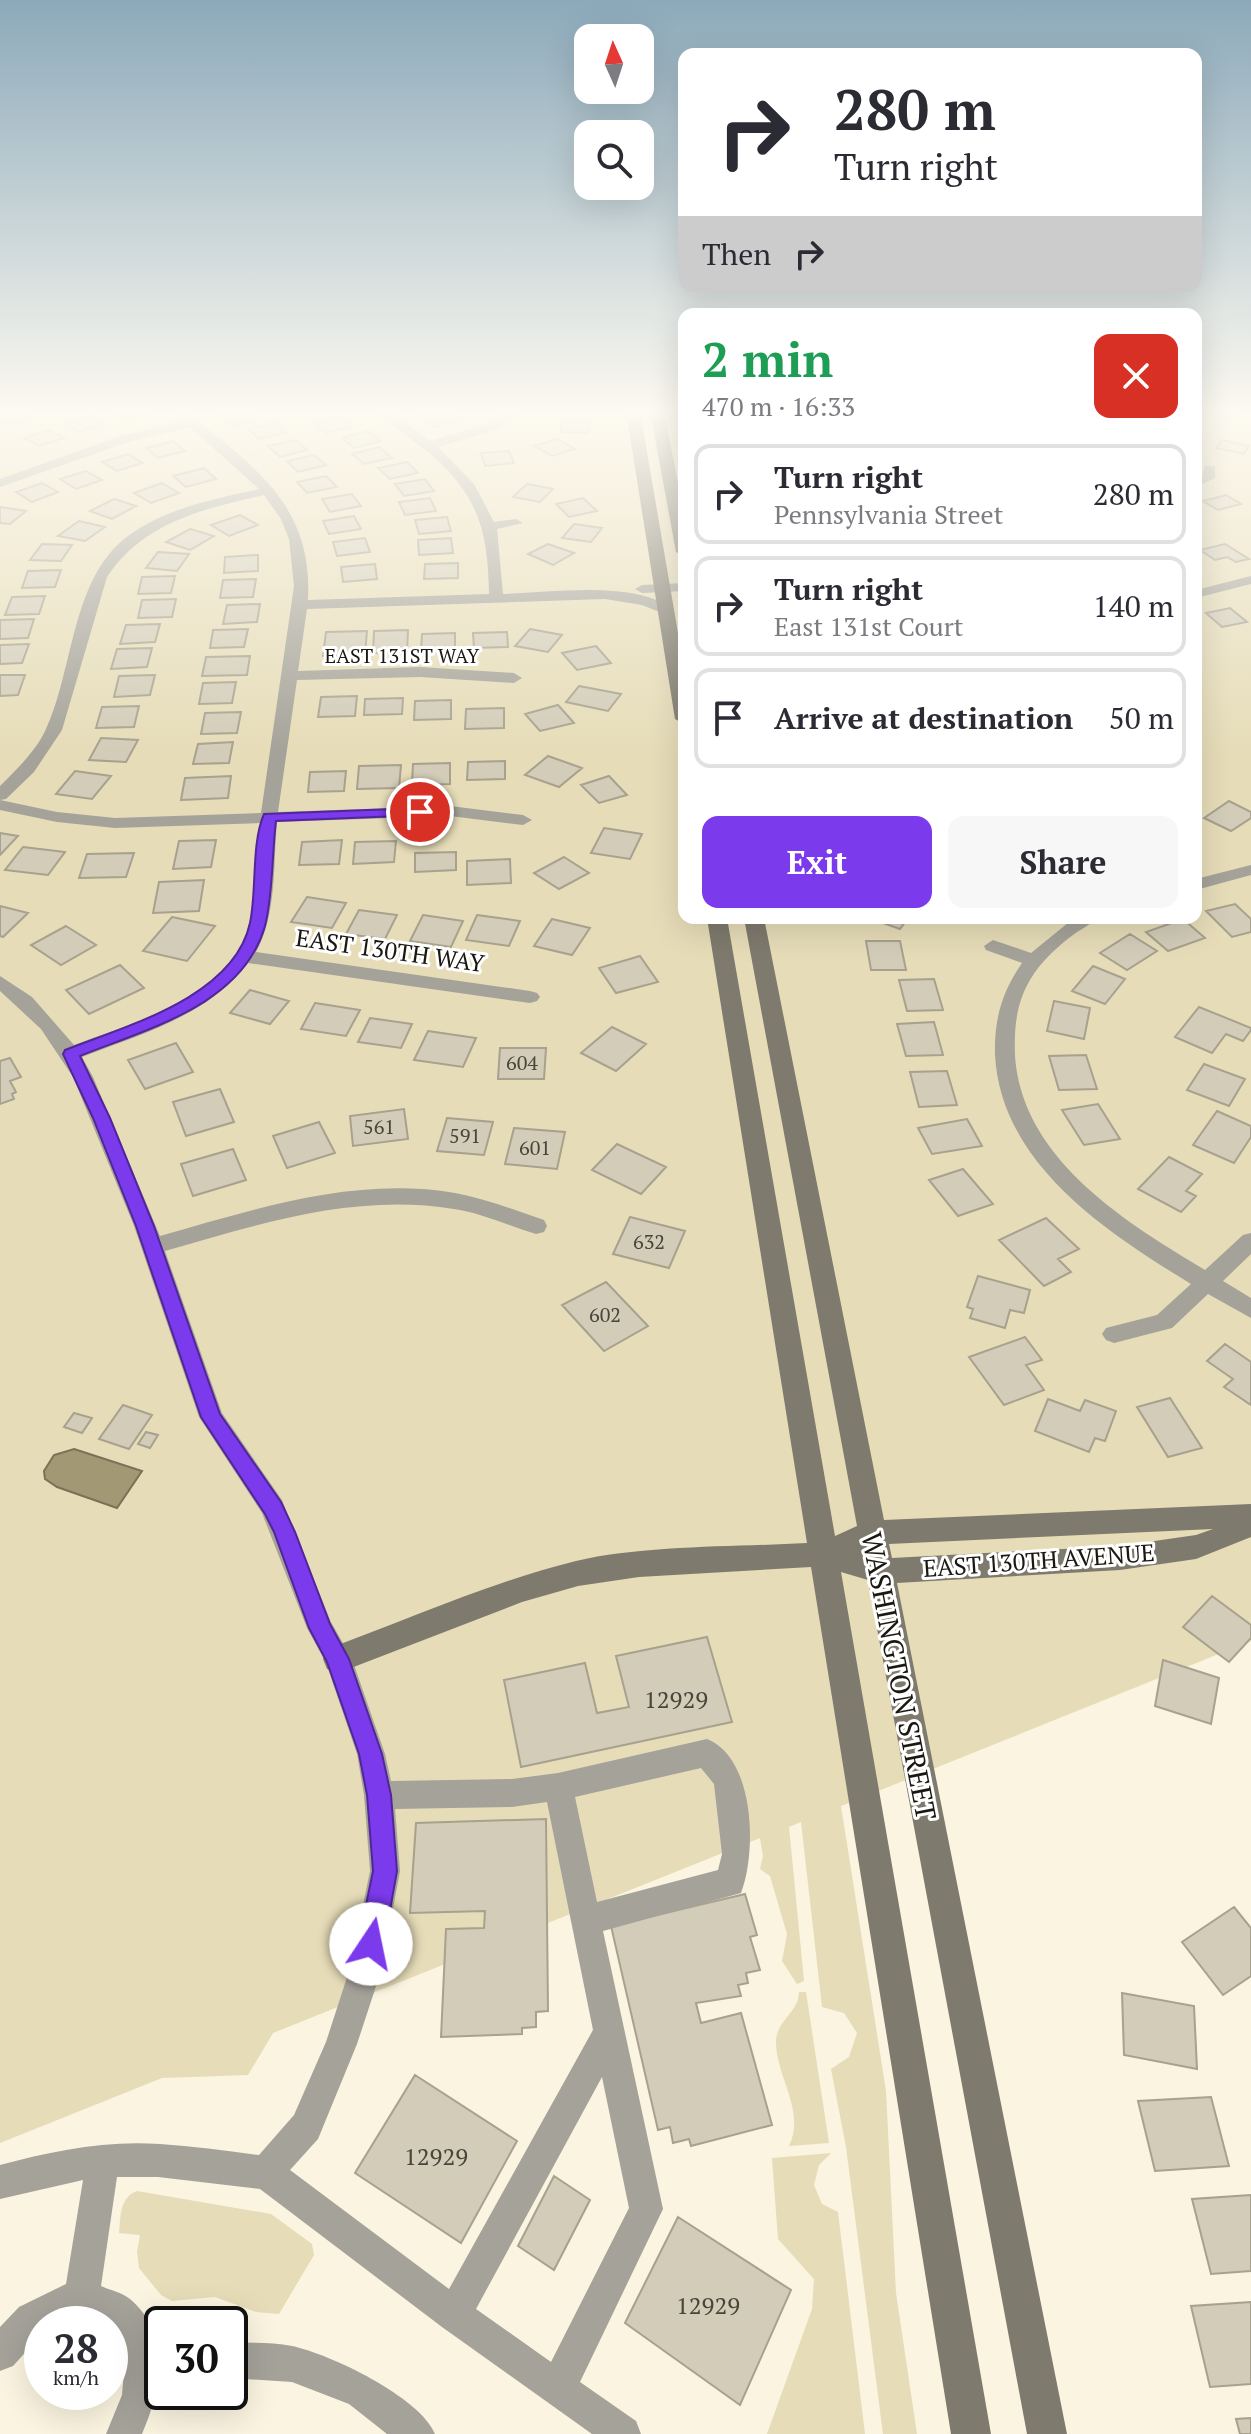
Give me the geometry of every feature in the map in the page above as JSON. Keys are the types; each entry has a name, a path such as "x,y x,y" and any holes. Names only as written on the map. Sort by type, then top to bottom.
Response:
{"main road":[{"path":"652,525 678,681"},
{"name":"WASHINGTON STREET","path":"718,924 971,2434"},
{"name":"WASHINGTON STREET","path":"755,924 1047,2434"},
{"name":"EAST 130TH AVENUE","path":"338,1659 520,1590 578,1573 639,1565 824,1554 871,1533 1251,1516"},
{"name":"EAST 130TH AVENUE","path":"824,1554 878,1571 1149,1554 1196,1547 1223,1538 1251,1523"}],"street":[{"path":"0,795 28,768 54,730 100,577 111,559 132,539 156,525"},
{"path":"71,1054 185,1006 216,986 243,956 257,926 269,817 300,605 301,573 295,538 288,525"},
{"path":"496,597 497,568 491,526 503,525"},
{"path":"1202,592 1251,580"},
{"path":"300,605 605,595 678,587"},
{"path":"605,595 645,601 667,611"},
{"name":"EAST 131ST WAY","path":"290,676 420,672 514,678"},
{"path":"0,805 57,817 115,823 450,811 523,820"},
{"path":"1202,883 1251,870"},
{"path":"1078,924 1050,943 1033,960 1015,987 1006,1014 1003,1046 1007,1078 1023,1124 1049,1160 1098,1210 1251,1309"},
{"path":"993,946 1033,960"},
{"name":"EAST 130TH WAY","path":"243,956 530,997"},
{"path":"0,982 43,1020 71,1054 101,1118 152,1247 211,1417 273,1508 320,1628 338,1659 371,1754 379,1795 385,1871 366,1968 341,2044 306,2127 266,2173"},
{"path":"152,1247 301,1206 363,1197 454,1201 536,1226"},
{"path":"1114,1334 1164,1322 1251,1241"},
{"path":"379,1795 512,1793 558,1787 707,1753 728,1779 737,1854 730,1882 587,1920"},
{"path":"557,2389 646,2209 558,1787"},
{"path":"454,2315 610,2030"},
{"path":"0,2182 57,2167 103,2161 158,2160 266,2173 454,2315 623,2434"},
{"path":"82,2297 103,2161"},
{"path":"0,2353 16,2331 36,2313 59,2301 82,2297 101,2301 118,2310 131,2325 144,2351"},
{"path":"248,2361 292,2364 361,2391 417,2434"},
{"path":"124,2434 144,2386"}],"shaded area":[{"path":"0,525 678,525 678,924 1202,924 1202,525 1251,525 1251,1641 841,1806 886,2091 896,2293 917,2434 883,2434 846,2147 831,2069 849,2057 857,2033 844,2013 822,2007 801,1822 789,1827 804,1981 797,1984 782,1961 787,1934 770,1876 760,1869 763,1856 760,1838 273,2033 248,2075 162,2078 0,2143"},
{"path":"74,1449 142,1471 117,1508 57,1487 45,1479 44,1471 54,1455"},
{"path":"799,1992 806,1992 829,2143 789,2146 794,2120 776,2042"},
{"path":"831,2153 819,2165 814,2185 822,2204 838,2212 865,2434 767,2434 812,2309 814,2279 778,2239 772,2158"},
{"path":"137,2191 271,2214 312,2244 314,2255 279,2314 256,2312 248,2309 248,2306 215,2297 172,2301 161,2295 139,2268 137,2252 140,2235 119,2233 124,2203"}],"building":[{"path":"74,525 105,527 85,541 58,536"},
{"path":"211,525 257,525 258,525 229,536"},
{"path":"325,525 359,525 361,529 329,534"},
{"path":"416,525 449,525 451,531 419,534"},
{"path":"573,525 602,528 591,542 562,538"},
{"path":"190,529 214,536 190,550 166,542"},
{"path":"365,538 370,552 337,556 333,542"},
{"path":"451,538 453,553 419,555 418,540"},
{"path":"42,544 72,545 61,561 30,560"},
{"path":"548,544 574,553 553,565 528,554"},
{"path":"1225,544 1249,559 1236,562 1227,557 1215,560 1202,550"},
{"path":"158,552 189,554 177,571 146,568"},
{"path":"258,555 258,571 224,573 225,557"},
{"path":"458,563 458,578 424,579 425,564"},
{"path":"375,564 377,579 343,582 341,567"},
{"path":"61,570 55,587 22,588 28,571"},
{"path":"175,576 171,593 138,594 142,577"},
{"path":"256,579 253,597 220,598 223,580"},
{"path":"45,596 39,614 5,615 12,597"},
{"path":"176,599 172,617 138,618 142,600"},
{"path":"260,604 257,622 223,624 227,605"},
{"path":"1230,608 1247,622 1222,627 1206,613"},
{"path":"34,619 28,638 0,639 0,620"},
{"path":"160,624 155,642 120,644 126,625"},
{"path":"248,629 244,647 210,648 213,630"},
{"path":"530,629 562,635 548,652 515,646"},
{"path":"408,630 407,652 373,653 374,631"},
{"path":"367,631 365,655 323,656 326,632"},
{"path":"507,632 508,647 474,648 473,633"},
{"path":"455,633 455,650 421,651 422,634"},
{"path":"29,644 22,663 0,664 0,645"},
{"path":"596,646 611,663 577,670 562,653"},
{"path":"152,648 147,667 111,669 117,649"},
{"path":"250,656 247,675 202,676 206,657"},
{"path":"0,675 25,675 18,695 0,696"},
{"path":"155,675 150,695 114,697 119,676"},
{"path":"236,682 232,703 199,704 203,683"},
{"path":"579,686 621,694 608,711 566,702"},
{"path":"357,696 355,716 318,717 321,697"},
{"path":"403,698 402,714 364,715 365,699"},
{"path":"451,700 451,719 414,720 415,701"},
{"path":"558,705 574,723 540,731 525,714"},
{"path":"139,706 134,727 96,728 102,707"},
{"path":"504,708 504,728 465,729 466,709"},
{"path":"241,712 237,733 201,734 205,713"},
{"path":"101,738 138,740 126,762 89,760"},
{"path":"233,742 229,763 193,764 198,744"},
{"path":"548,756 582,768 559,787 525,775"},
{"path":"505,761 505,779 467,780 468,762"},
{"path":"450,763 450,784 412,785 413,764"},
{"path":"401,765 399,788 357,789 359,766"},
{"path":"75,771 111,776 92,799 56,794"},
{"path":"346,771 344,791 308,792 310,772"},
{"path":"231,776 228,798 181,800 185,778"},
{"path":"609,776 627,795 599,803 581,785"},
{"path":"1229,801 1251,812 1251,818 1231,831 1204,818"},
{"path":"604,828 642,834 630,859 591,853"},
{"path":"0,833 18,836 0,855"},
{"path":"216,840 211,867 173,869 179,841"},
{"path":"342,840 339,864 299,865 302,842"},
{"path":"396,841 394,862 353,864 355,842"},
{"path":"23,847 65,852 48,875 5,870"},
{"path":"456,852 456,870 415,872 415,853"},
{"path":"134,853 126,877 79,878 87,854"},
{"path":"564,857 589,873 559,889 534,873"},
{"path":"510,859 511,883 467,885 467,861"},
{"path":"204,880 199,911 153,913 159,882"},
{"path":"307,897 346,903 332,928 291,922"},
{"path":"1235,904 1251,919 1251,932 1232,937 1206,911"},
{"path":"0,906 28,913 3,937 0,936"},
{"path":"359,910 397,915 385,939 346,934"},
{"path":"423,915 463,921 451,947 410,941"},
{"path":"477,915 520,921 509,946 466,940"},
{"path":"172,917 215,926 187,961 143,951"},
{"path":"552,919 590,928 572,955 534,946"},
{"path":"886,924 904,924 900,929"},
{"path":"1169,924 1189,924 1205,938 1168,951 1146,932"},
{"path":"66,926 96,945 61,965 31,945"},
{"path":"1130,934 1157,951 1127,970 1100,953"},
{"path":"866,941 900,941 906,970 871,970"},
{"path":"640,956 658,982 616,993 599,968"},
{"path":"120,965 144,988 89,1014 66,990"},
{"path":"1093,966 1125,979 1105,1004 1072,991"},
{"path":"934,979 943,1010 907,1011 899,980"},
{"path":"250,990 289,1001 270,1024 230,1013"},
{"path":"1054,1001 1090,1008 1084,1039 1047,1031"},
{"path":"315,1003 360,1010 346,1036 301,1029"},
{"path":"1199,1007 1251,1030 1243,1041 1226,1034 1212,1053 1175,1037"},
{"path":"370,1018 412,1024 401,1048 358,1042"},
{"path":"934,1022 943,1055 906,1056 897,1024"},
{"path":"612,1027 646,1044 616,1071 581,1053"},
{"path":"428,1031 476,1038 463,1067 414,1060"},
{"path":"176,1043 193,1072 145,1089 128,1060"},
{"path":"500,1048 546,1048 544,1079 498,1079"},
{"path":"1086,1055 1097,1089 1059,1090 1049,1056"},
{"path":"10,1058 21,1077 10,1081 16,1092 12,1094 14,1099 0,1104 0,1061"},
{"path":"1204,1064 1245,1079 1229,1106 1187,1090"},
{"path":"947,1071 957,1105 919,1107 910,1072"},
{"path":"220,1089 234,1122 186,1136 173,1102"},
{"path":"1098,1104 1120,1139 1084,1145 1062,1110"},
{"path":"404,1109 408,1139 353,1146 350,1116"},
{"path":"1217,1111 1251,1126 1251,1137 1234,1163 1193,1145"},
{"path":"447,1118 493,1122 484,1155 437,1151"},
{"path":"967,1119 982,1146 932,1154 918,1128"},
{"path":"319,1122 335,1153 287,1168 273,1136"},
{"path":"514,1128 565,1132 557,1169 505,1164"},
{"path":"617,1144 666,1167 641,1194 592,1170"},
{"path":"233,1149 246,1180 193,1196 181,1164"},
{"path":"1169,1157 1202,1174 1186,1191 1196,1196 1181,1212 1138,1189"},
{"path":"963,1169 993,1204 958,1216 929,1180"},
{"path":"630,1217 685,1231 669,1268 613,1254"},
{"path":"1046,1218 1079,1249 1058,1259 1071,1272 1044,1286 999,1240"},
{"path":"978,1276 1030,1290 1024,1313 1010,1310 1005,1328 970,1318 973,1309 967,1307"},
{"path":"606,1282 648,1326 604,1351 562,1305"},
{"path":"1025,1337 1042,1360 1026,1365 1044,1390 1004,1405 969,1357"},
{"path":"1225,1344 1251,1362 1251,1405 1224,1387 1233,1379 1207,1361"},
{"path":"1170,1398 1202,1448 1168,1457 1137,1407"},
{"path":"1048,1399 1080,1411 1085,1400 1116,1411 1105,1441 1095,1438 1089,1452 1035,1431"},
{"path":"123,1405 152,1415 129,1449 99,1439"},
{"path":"74,1413 92,1418 82,1433 64,1427"},
{"path":"146,1432 158,1435 150,1448 138,1444"},
{"path":"1212,1596 1251,1625 1251,1638 1229,1662 1183,1627"},
{"path":"707,1637 732,1722 521,1767 504,1680 585,1663 597,1713 629,1707 616,1656"},
{"path":"1163,1660 1219,1678 1211,1724 1155,1706"},
{"path":"546,1819 548,2011 536,2012 536,2027 522,2028 522,2034 441,2037 446,1929 484,1928 485,1911 410,1913 416,1823"},
{"path":"745,1894 757,1935 750,1937 760,1970 746,1973 748,1983 738,1985 741,1996 696,2003 701,2023 741,2013 772,2125 691,2146 689,2139 673,2143 670,2127 658,2130 611,1926"},
{"path":"1234,1907 1251,1928 1251,1976 1223,1995 1182,1942"},
{"path":"1122,1993 1194,2006 1197,2069 1124,2055"},
{"path":"415,2075 517,2141 461,2243 355,2173"},
{"path":"1211,2097 1229,2166 1155,2171 1138,2101"},
{"path":"554,2176 590,2200 554,2270 518,2246"},
{"path":"1251,2195 1251,2271 1211,2274 1192,2199"},
{"path":"678,2217 791,2290 740,2405 625,2323"},
{"path":"1251,2302 1251,2384 1210,2387 1191,2306"},
{"path":"1251,2418 1251,2434 1240,2434 1236,2419"}],"route":[{"path":"371,1944 385,1871 379,1795 371,1754 338,1659 320,1628 285,1532 273,1508 211,1417 145,1226 71,1054 169,1014 201,997 228,976 243,956 257,926 269,817 420,812"}]}
